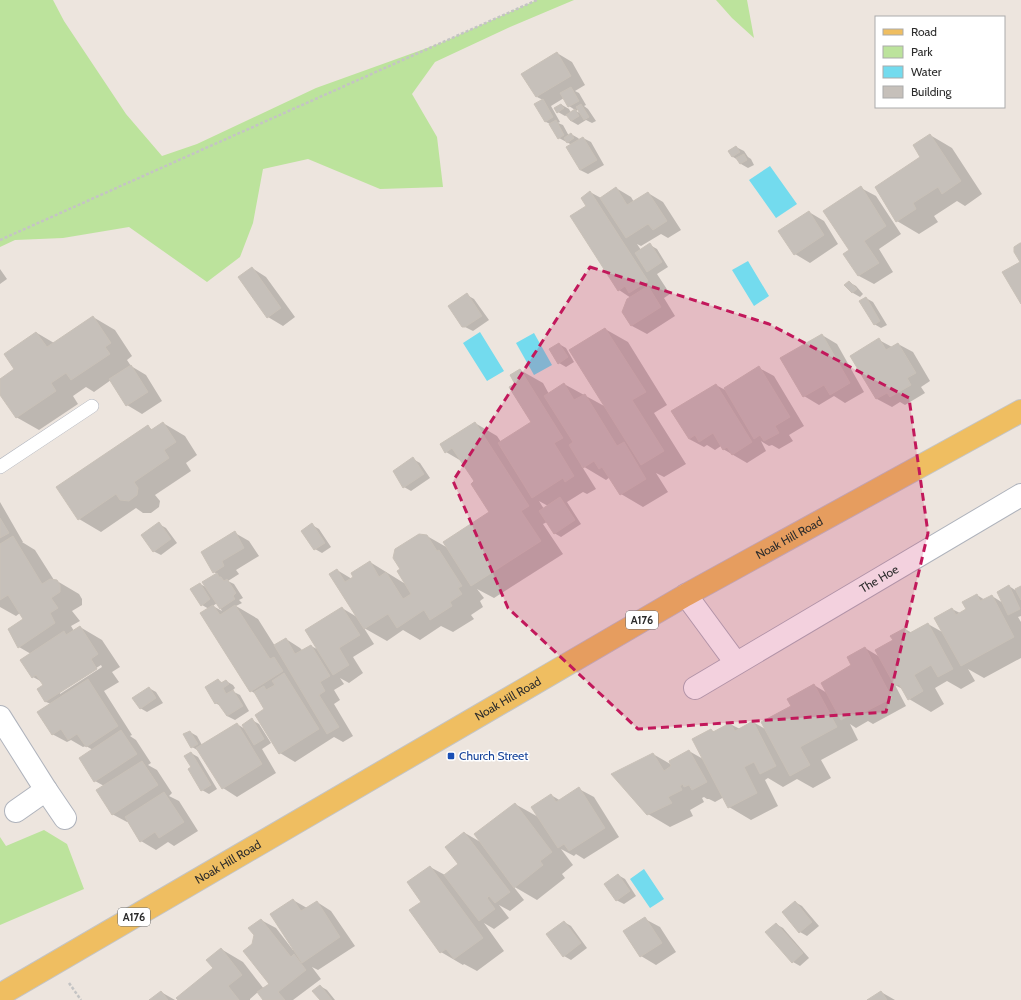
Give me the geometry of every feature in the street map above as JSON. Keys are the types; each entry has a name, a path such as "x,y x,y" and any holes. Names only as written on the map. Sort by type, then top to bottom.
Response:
{"main road":[{"name":"Noak Hill Road","path":"0,995 686,595 1021,411"}],"street":[{"name":"The Hoe","path":"695,688 1021,495"},
{"path":"686,595 736,663"},
{"path":"0,718 65,818"},
{"path":"16,811 46,790"}],"lane":[{"path":"0,467 92,406"}],"path":[{"path":"0,240 537,0"}],"highlighted area":[{"path":"590,267 769,324 909,398 928,533 886,712 638,729 508,608 453,481"}],"green space":[{"path":"0,0 53,0 64,21 126,114 162,156 197,144 316,88 441,43 537,0 574,0 510,27 435,62 412,94 437,137 443,187 380,189 308,159 263,169 253,223 240,257 207,282 129,227 63,238 15,240 0,247"},
{"path":"716,0 747,0 754,38 732,18"},
{"path":"44,830 67,844 84,889 0,925 0,837 6,846"}],"water":[{"path":"770,166 797,204 776,218 749,180"},
{"path":"748,261 769,296 754,306 732,270"},
{"path":"480,332 504,371 487,381 463,343"},
{"path":"534,333 552,365 534,375 516,343"},
{"path":"644,869 664,899 650,908 630,879"}],"building":[{"path":"557,52 571,76 536,97 521,74"},
{"path":"571,87 579,101 568,107 560,93"},
{"path":"543,99 553,117 545,122 534,104"},
{"path":"561,104 564,108 557,113 554,108"},
{"path":"581,104 589,117 584,120 576,107"},
{"path":"575,109 579,116 571,121 566,115"},
{"path":"556,120 564,135 558,139 549,124"},
{"path":"571,133 574,138 567,143 564,138"},
{"path":"930,134 961,181 942,194 938,187 913,203 916,209 896,222 875,187 920,157 913,145"},
{"path":"583,137 597,160 580,170 566,147"},
{"path":"736,146 740,152 732,157 728,151"},
{"path":"744,154 747,160 740,164 736,158"},
{"path":"861,186 886,226 864,241 879,263 858,276 843,254 849,250 823,211"},
{"path":"616,187 627,205 648,192 667,221 653,230 648,224 626,238 600,198"},
{"path":"590,191 648,281 629,293 625,286 618,291 570,216 586,206 581,198"},
{"path":"809,211 824,235 794,255 778,231"},
{"path":"650,243 662,262 647,272 635,253"},
{"path":"1020,243 1021,304 1002,272 1020,262 1014,252 1014,247"},
{"path":"252,267 281,308 267,318 238,277"},
{"path":"849,281 857,289 852,293 844,285"},
{"path":"648,286 661,307 631,326 622,312 627,299"},
{"path":"467,293 482,316 465,327 462,327 448,306"},
{"path":"866,297 880,321 874,325 859,301"},
{"path":"93,316 111,343 105,347 110,354 71,380 66,373 51,383 56,391 16,418 0,395 0,379 14,369 4,354 36,332 47,347"},
{"path":"605,328 646,392 632,400 664,451 641,465 569,350"},
{"path":"822,334 850,383 830,395 824,385 803,397 780,358"},
{"path":"879,338 886,350 898,343 916,373 907,378 911,385 890,397 887,393 876,399 850,356"},
{"path":"559,343 568,357 558,364 549,349"},
{"path":"131,365 148,392 126,406 109,379"},
{"path":"759,366 790,417 775,426 779,433 764,441 760,435 754,439 724,388"},
{"path":"520,369 563,438 554,443 574,476 565,482 563,478 532,498 498,443 531,422 509,387 515,384 510,375"},
{"path":"564,383 574,400 585,394 617,446 624,442 646,479 620,495 602,467 599,469 594,461 583,468 569,445 573,442 544,396"},
{"path":"716,384 752,442 732,455 727,447 723,450 713,433 699,442 695,435 689,439 671,411"},
{"path":"163,422 176,442 164,450 169,458 134,482 138,488 137,495 129,501 120,500 116,494 78,520 56,487 148,425 151,430"},
{"path":"475,422 529,506 521,511 541,541 471,586 443,542 489,512 471,484 474,481 452,448 445,453 440,444"},
{"path":"413,457 424,474 403,488 393,471"},
{"path":"560,497 575,520 554,534 539,511"},
{"path":"0,518 9,533 0,538"},
{"path":"159,522 171,539 153,552 141,535"},
{"path":"312,523 325,543 314,550 301,531"},
{"path":"235,531 244,548 222,561 224,566 213,573 201,552"},
{"path":"419,534 427,535 437,551 439,550 462,586 458,588 462,594 450,602 452,606 430,620 424,610 397,628 388,614 364,629 329,574 337,569 345,582 353,577 351,573 370,561 379,577 386,572 403,599 411,594 397,571 400,569 393,558 395,549"},
{"path":"13,536 42,584 50,579 57,580 60,585 60,592 51,598 58,608 50,613 55,623 18,648 8,629 23,619 8,595 0,600 0,544"},
{"path":"217,573 224,581 227,579 236,593 233,596 235,599 220,609 202,582"},
{"path":"200,583 210,599 201,606 190,589"},
{"path":"1009,585 1020,609 1008,615 997,592"},
{"path":"1021,586 1021,600 1015,589"},
{"path":"977,594 980,601 992,595 1014,637 961,666 934,618 952,608 956,615 966,609 962,602"},
{"path":"213,605 220,615 235,605 270,659 274,657 283,671 250,692 200,613"},
{"path":"342,607 360,635 339,648 349,665 333,675 305,630"},
{"path":"928,623 953,669 938,677 931,665 914,675 923,691 908,700 899,684 895,686 875,650 893,640 890,636 905,628 908,634"},
{"path":"80,626 98,654 91,659 97,669 45,702 37,689 43,685 36,675 32,678 20,660 64,631 66,635"},
{"path":"286,638 295,654 311,645 330,676 320,682 325,691 319,695 339,727 327,734 274,645"},
{"path":"865,647 892,698 857,716 855,712 841,720 821,683 851,665 847,657"},
{"path":"284,673 319,729 279,754 255,715 264,709 254,692 264,686 266,690 275,685 272,681"},
{"path":"88,679 118,726 86,747 77,734 68,740 61,729 52,735 37,712"},
{"path":"218,679 221,683 226,680 229,684 223,688 226,694 233,690 243,706 227,716 217,702 215,704 205,687"},
{"path":"814,684 837,727 800,747 810,765 790,776 761,722 791,706 787,699"},
{"path":"149,687 156,698 140,709 132,698"},
{"path":"252,718 264,739 254,745 242,725"},
{"path":"753,721 776,766 760,774 754,762 744,767 757,793 728,808 692,739 711,729 713,732 730,723 735,731"},
{"path":"237,723 262,764 222,789 196,748"},
{"path":"121,730 137,754 94,782 79,758"},
{"path":"190,731 198,744 191,748 183,734"},
{"path":"689,750 707,782 692,790 689,785 684,787 683,784 680,786 682,790 668,797 672,803 647,815 611,774 653,753 664,771 671,766 669,761"},
{"path":"191,752 211,785 201,791 188,769 191,767 184,756"},
{"path":"142,761 158,785 112,815 96,790"},
{"path":"579,787 605,828 569,851 564,844 558,848 531,807 551,794 556,802"},
{"path":"164,792 184,822 159,838 155,832 140,842 125,817"},
{"path":"515,803 552,852 540,861 543,865 514,888 474,834"},
{"path":"464,832 510,892 495,903 489,896 487,898 495,909 479,921 444,875 458,864 445,847"},
{"path":"430,866 483,938 454,959 446,949 440,953 409,910 421,902 407,882"},
{"path":"618,874 630,891 616,901 604,884"},
{"path":"293,899 301,911 317,901 340,937 302,963 270,914"},
{"path":"795,901 812,922 799,933 782,912"},
{"path":"645,917 662,943 640,957 623,931"},
{"path":"261,919 291,957 294,954 306,970 278,992 285,1000 263,1000 257,992 269,984 243,951 252,944 254,935 248,928"},
{"path":"564,921 581,943 563,957 546,934"},
{"path":"776,923 803,953 792,963 765,932"},
{"path":"221,948 242,975 228,986 239,1000 178,1000 176,998 213,968 206,960"},
{"path":"320,985 332,1000 320,1000 312,991"},
{"path":"161,991 168,1000 149,1000"},
{"path":"881,991 887,1000 867,1000"}],"place":[{"name":"Church Street","path":"451,756"}]}
